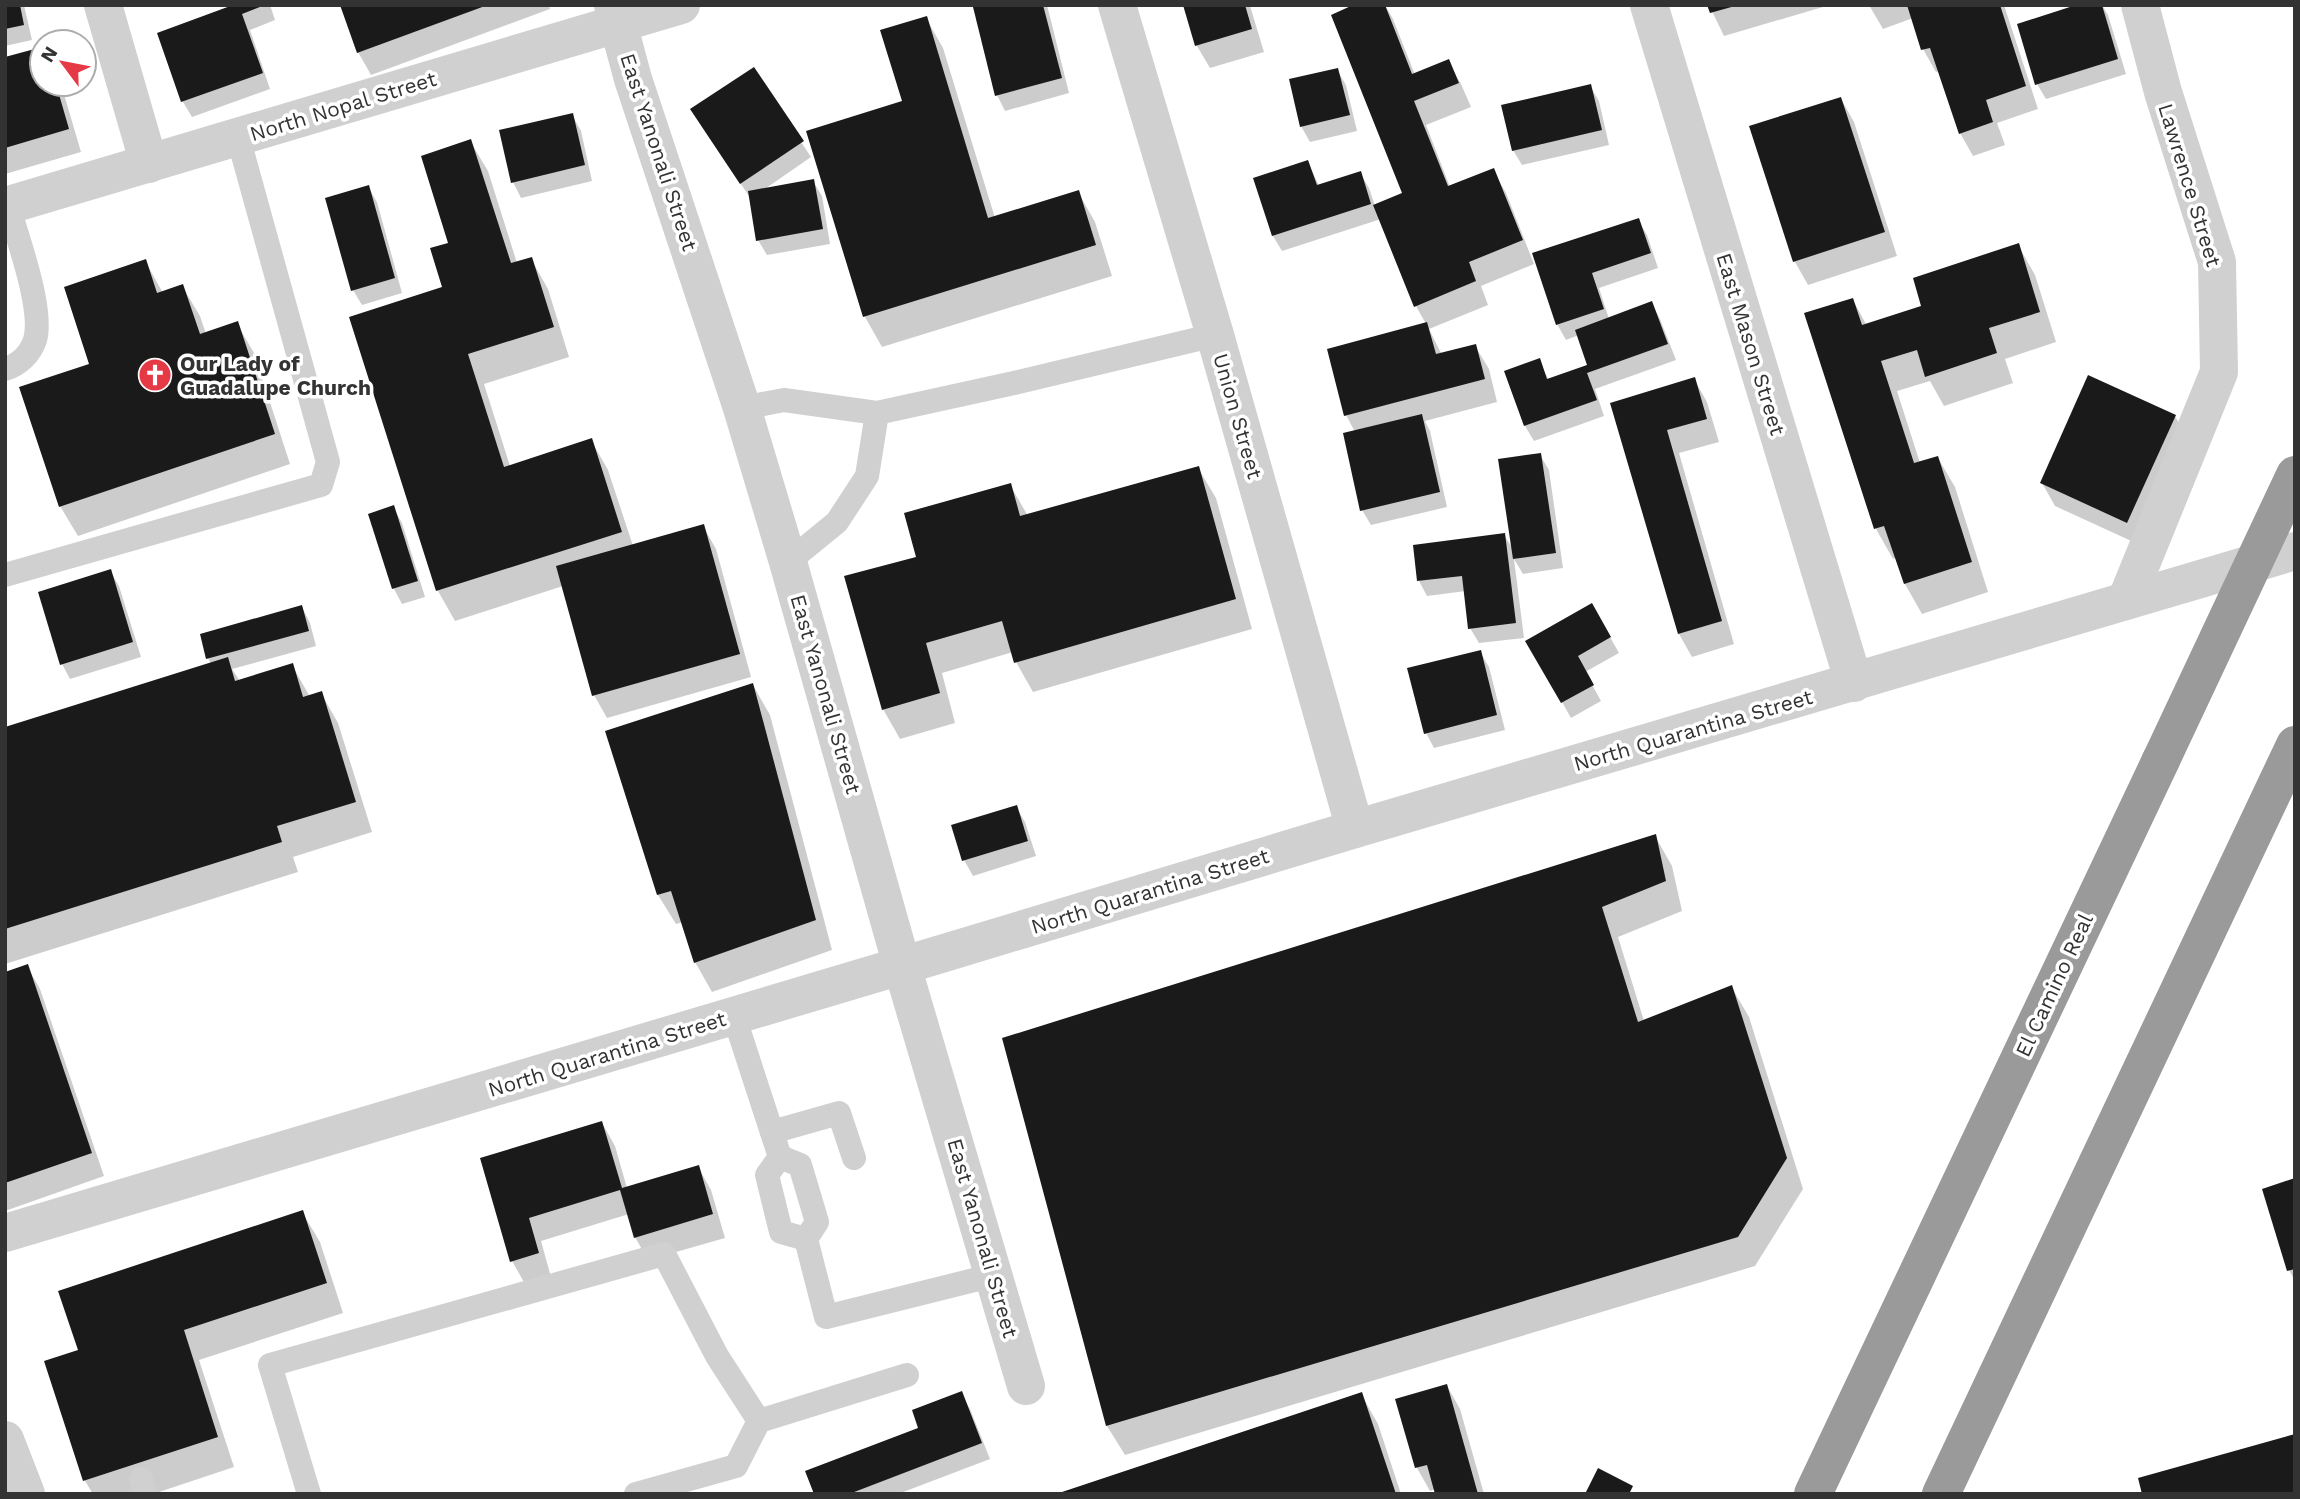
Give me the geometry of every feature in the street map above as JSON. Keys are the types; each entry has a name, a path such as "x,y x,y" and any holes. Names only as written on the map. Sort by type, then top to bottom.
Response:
{"highway":[{"name":"El Camino Real","path":"1814,1494 2295,475"},
{"path":"1941,1494 2295,744"}],"street":[{"path":"103,5 149,163"},
{"name":"North Nopal Street","path":"7,206 238,137 616,15 681,5"},
{"name":"Union Street","path":"1118,5 1355,829"},
{"name":"East Mason Street","path":"1649,5 1854,683"},
{"name":"Lawrence Street","path":"2126,601 2219,372 2217,262 2170,115 2140,5"},
{"name":"East Yanonali Street","path":"616,15 633,79 743,408 902,966 1026,1386"},
{"name":"North Quarantina Street","path":"5,1233 2295,551"},
{"path":"5,1440 26,1494"}],"lane":[{"path":"5,575 321,485 328,462 238,137"},
{"path":"5,369 19,365 35,340 36,305 7,206"},
{"path":"743,408 784,400 877,414 1215,335"},
{"path":"788,562 837,523 867,475 877,414"},
{"path":"734,1016 779,1157 767,1175 781,1232 806,1240"},
{"path":"772,1132 839,1113 854,1158"},
{"path":"779,1157 800,1165 817,1222 806,1240 826,1317 994,1276"},
{"path":"309,1494 270,1365 664,1254 717,1356 759,1420"},
{"path":"636,1494 736,1466 759,1420 907,1375"}],"building":[{"path":"5,5 20,5 24,25 5,29"},
{"path":"233,5 265,5 242,14 263,73 181,102 157,33"},
{"path":"340,5 485,5 485,6 357,53"},
{"path":"1043,5 1062,78 995,96 973,7"},
{"path":"1183,5 1245,5 1252,29 1195,46"},
{"path":"1353,5 1385,5 1412,74 1449,59 1459,83 1414,101 1448,186 1494,168 1523,240 1469,262 1476,281 1414,307 1373,205 1402,193 1331,15"},
{"path":"1707,5 1735,5 1735,6 1710,13"},
{"path":"1907,5 2000,5 2026,86 1986,100 1993,122 1959,134 1930,48 1921,50"},
{"path":"2076,5 2102,5 2118,59 2035,85 2017,24"},
{"path":"927,16 988,218 1079,190 1096,245 863,317 806,131 902,101 880,30"},
{"path":"28,51 28,98 60,98 69,129 5,148 5,57"},
{"path":"754,67 804,141 740,184 690,109"},
{"path":"1338,68 1350,115 1300,127 1289,79"},
{"path":"1591,84 1602,130 1512,151 1501,105"},
{"path":"1841,97 1885,232 1793,262 1749,126"},
{"path":"573,113 585,165 511,183 499,130"},
{"path":"471,139 511,263 532,257 554,327 468,354 504,467 592,438 622,532 436,591 349,317 442,287 430,248 448,243 421,156"},
{"path":"1308,160 1317,185 1361,171 1371,204 1272,236 1253,178"},
{"path":"814,179 823,229 756,241 748,191"},
{"path":"369,185 395,278 351,291 325,198"},
{"path":"1639,218 1651,253 1592,273 1604,309 1556,325 1532,253"},
{"path":"2019,243 2040,312 1989,328 1997,353 1925,377 1917,350 1881,361 1914,463 1938,456 1972,562 1904,584 1884,526 1874,529 1804,313 1853,298 1862,325 1921,306 1913,278"},
{"name":"Our Lady of Guadalupe Church","path":"146,259 157,293 183,284 200,334 238,321 275,434 59,507 19,387 89,364 64,287"},
{"path":"1652,301 1668,344 1587,373 1597,400 1524,426 1504,371 1540,358 1547,379 1587,365 1575,330"},
{"path":"1427,322 1436,354 1476,344 1485,379 1344,416 1327,349"},
{"path":"2088,375 2176,415 2127,523 2040,483"},
{"path":"1695,377 1707,419 1667,430 1722,621 1678,634 1610,403"},
{"path":"1422,414 1440,492 1360,511 1343,433"},
{"path":"1541,453 1556,553 1513,559 1498,459"},
{"path":"1199,466 1236,599 1014,663 1002,621 926,643 940,693 882,710 844,576 916,557 904,513 1011,483 1020,516"},
{"path":"394,505 418,581 392,589 368,514"},
{"path":"704,524 740,654 592,696 556,566"},
{"path":"1505,533 1516,623 1468,629 1462,576 1417,581 1413,545"},
{"path":"111,569 133,642 60,665 38,592"},
{"path":"1592,603 1611,637 1578,656 1594,685 1561,703 1525,641"},
{"path":"302,605 309,631 206,659 200,634"},
{"path":"1481,650 1497,715 1424,734 1407,668"},
{"path":"228,657 235,681 293,663 303,697 322,691 356,802 277,826 282,842 5,929 5,727"},
{"path":"753,683 816,920 694,963 671,891 657,895 605,731"},
{"path":"1017,805 1028,841 962,861 951,825"},
{"path":"1656,834 1666,881 1602,907 1638,1022 1732,985 1787,1158 1738,1237 1106,1426 1002,1038"},
{"path":"28,964 92,1153 5,1183 5,972"},
{"path":"602,1121 622,1188 699,1165 713,1214 634,1238 620,1190 529,1218 539,1253 510,1262 480,1158"},
{"path":"2295,1178 2295,1269 2287,1271 2262,1189"},
{"path":"303,1210 327,1283 184,1330 218,1437 83,1481 44,1361 78,1350 58,1291"},
{"path":"1447,1384 1478,1494 1435,1494 1427,1465 1415,1468 1395,1399"},
{"path":"962,1391 982,1443 849,1494 814,1494 805,1471 918,1428 912,1410"},
{"path":"1362,1392 1396,1494 1059,1494 1059,1493"},
{"path":"2295,1434 2295,1494 2142,1494 2138,1478"},
{"path":"1598,1468 1633,1486 1629,1494 1585,1494"}],"place":[{"name":"Our Lady of Guadalupe Church","path":"155,375"}]}
